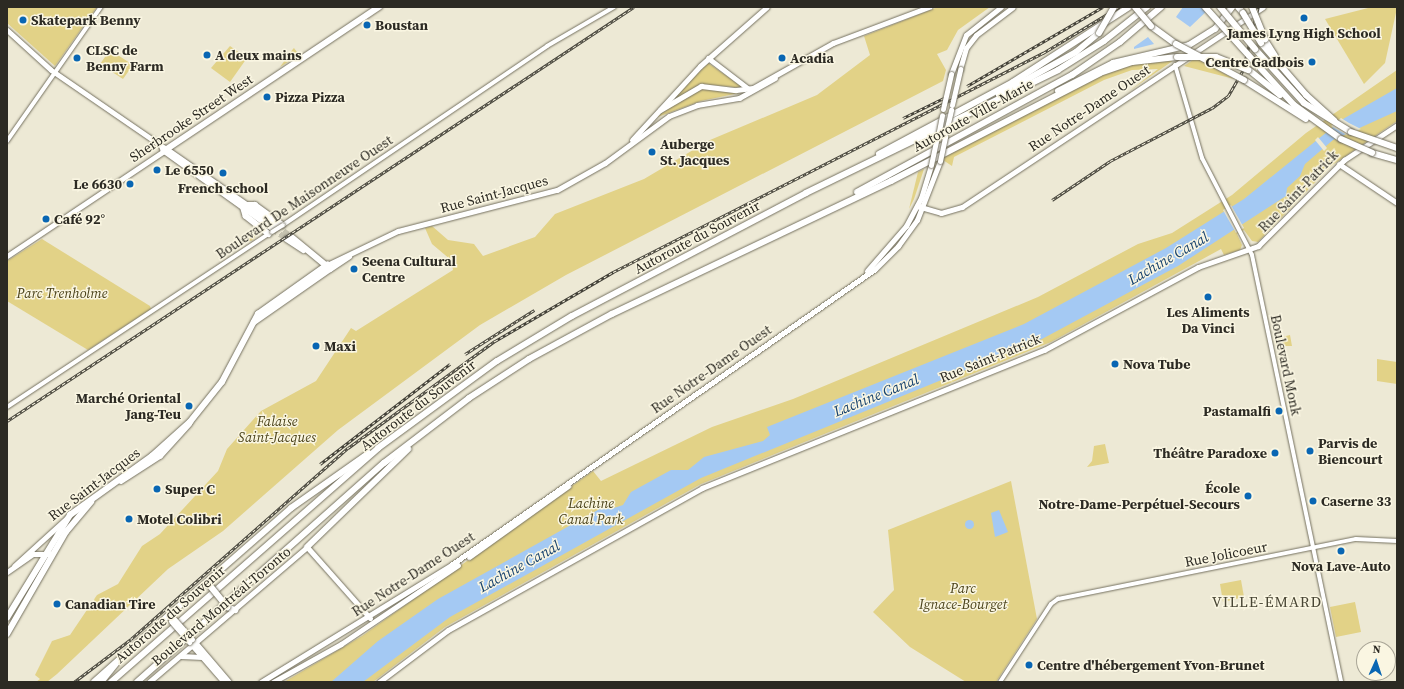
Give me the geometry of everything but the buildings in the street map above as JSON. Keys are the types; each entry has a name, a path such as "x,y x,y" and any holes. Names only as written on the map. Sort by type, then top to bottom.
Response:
{"highway":[{"path":"963,116 1076,52 1099,33 1114,7"},
{"path":"860,167 899,141 1013,82 1129,7"},
{"path":"1135,7 1151,26 1176,44 1244,80 1300,113 1331,134 1397,160"},
{"name":"Autoroute Ville-Marie","path":"781,207 1074,60 1147,7"},
{"name":"Autoroute Ville-Marie","path":"786,229 1067,78 1110,49 1161,7"},
{"path":"1205,7 1300,113"},
{"path":"1220,7 1255,49 1310,103 1351,132 1397,149"},
{"path":"1022,113 1108,65 1194,43 1215,29 1232,7"},
{"path":"1238,7 1310,103"},
{"path":"1252,7 1263,42"},
{"path":"786,229 891,181 1022,113 1118,66 1177,57 1216,57 1249,70 1294,105"},
{"name":"Autoroute du Souvenir","path":"111,682 383,444 460,386 532,339 781,207"},
{"name":"Autoroute du Souvenir","path":"137,682 380,467 439,420 565,338 786,229"},
{"path":"307,547 439,420"},
{"path":"171,618 212,576 311,492 383,444"},
{"path":"212,576 211,587 228,607 235,610"},
{"path":"101,682 118,661"}],"main road":[{"name":"Sherbrooke Street West","path":"7,256 164,149 379,7"},
{"name":"Rue Saint-Jacques","path":"630,143 676,91 708,58 767,7"},
{"name":"Rue Saint-Jacques","path":"7,572 73,517 152,456 190,422 222,382 252,324 268,303 327,269 355,250 402,229 548,193 588,174 630,143 676,113 750,91 775,78 835,42 929,7"},
{"path":"917,206 931,165 951,74 966,35 1001,7"},
{"path":"924,209 940,161 951,107 966,48 976,35 1013,7"},
{"name":"Rue Notre-Dame Ouest","path":"861,278 897,239 917,206 924,209 944,212 962,207 1263,7"},
{"path":"7,30 55,72 245,207 255,205 275,229"},
{"path":"708,58 750,91"},
{"name":"Rue Saint-Jacques","path":"660,110 701,86 750,91"},
{"name":"Rue Saint-Patrick","path":"378,682 448,630 702,488 1044,350 1198,267 1250,250 1274,234 1340,164 1397,125"},
{"path":"1340,164 1397,204"},
{"path":"245,207 246,216 275,229"},
{"name":"Rue Notre-Dame Ouest","path":"273,682 374,622 861,278 893,252 924,209"},
{"path":"289,238 327,269"},
{"name":"Rue Notre-Dame Ouest","path":"261,682 369,617 574,480"},
{"path":"7,618 45,553 73,517"},
{"path":"7,634 9,626 53,554 73,517"},
{"path":"307,547 374,622"},
{"name":"Boulevard Montréal-Toronto","path":"149,682 307,547"},
{"name":"Rue Saint-Jacques","path":"14,566 33,554 53,554"},
{"path":"20,610 22,592"},
{"path":"171,618 229,682"},
{"name":"Boulevard Montréal-Toronto","path":"94,682 171,618"},
{"path":"194,645 202,657 224,682"},
{"path":"181,656 202,657"}],"street":[{"path":"7,142 101,7"},
{"name":"Boulevard De Maisonneuve Ouest","path":"7,407 542,49 614,7"},
{"name":"Boulevard Monk","path":"1176,65 1186,94 1200,154 1250,250 1342,682"},
{"name":"Rue Jolicoeur","path":"1000,682 1051,603 1059,599 1359,538 1397,542"}],"green space":[{"path":"7,7 97,7 55,66 7,23"},
{"name":"Falaise Saint-Jacques","path":"938,7 990,7 958,30 947,50 937,54 946,70 943,81 566,275 480,325 338,430 223,531 168,569 57,674 47,682 36,682 40,679 35,675 52,641 70,635 97,595 118,584 142,546 160,534 218,471 227,449 261,411 316,381 351,328 356,331 453,270 451,260 432,244 425,228 432,226 448,240 474,244 483,256 535,237 555,214 644,179 710,140 817,95 870,55 864,36"},
{"path":"1372,7 1397,8 1385,63 1364,84 1325,19"},
{"path":"230,46 247,58 230,82 211,68"},
{"path":"294,48 299,55 280,67 293,49"},
{"path":"110,50 133,65 123,79 100,64"},
{"path":"1203,53 1200,60 1234,79 1184,66"},
{"path":"1174,60 1128,92 1158,69 1132,70 1104,80 954,157 952,166 943,160 944,156 1108,72 1131,65"},
{"path":"708,63 744,88 700,84 668,104"},
{"name":"Lachine Canal Park","path":"1397,70 1397,121 1331,166 1258,242 1252,241 1244,230 1237,234 1242,245 1240,250 1224,255 1221,249 1051,342 701,484 445,627 373,682 284,682 362,636 593,471 601,481 712,427 793,399 1038,297 1138,244 1172,233 1232,195 1306,133"},
{"path":"706,87 744,92 701,101 655,118 691,91"},
{"path":"924,169 914,199 909,209 918,172"},
{"path":"248,231 252,231 255,236 252,241 248,241 245,238 245,234"},
{"name":"Parc Trenholme","path":"42,239 150,306 151,309 88,350 7,301 7,261"},
{"path":"1290,335 1292,346 1276,346 1274,339"},
{"path":"1377,359 1397,362 1397,384 1377,381"},
{"path":"1105,444 1109,463 1087,467 1092,461 1094,446"},
{"name":"Parc Ignace-Bourget","path":"1011,481 1037,619 996,682 966,682 910,647 873,612 894,590 888,530"},
{"path":"1241,580 1244,597 1223,602 1220,584"},
{"path":"1355,602 1361,632 1336,637 1330,607"}],"water":[{"path":"1183,7 1211,7 1190,27 1176,17"},
{"path":"1148,37 1154,44 1134,49 1134,47"},
{"name":"Lachine Canal","path":"1397,88 1397,111 1333,140 1305,164 1300,176 1287,188 1286,196 1178,266 1042,339 701,478 450,617 363,682 331,682 378,641 438,599 605,506 611,509 623,505 631,492 671,470 688,470 704,457 763,441 770,435 767,427 1024,324 1166,248 1244,199 1343,119"},
{"path":"999,510 1008,532 995,537 991,513"},
{"path":"969,519 974,524 969,529 964,524"}],"pier":[{"path":"1341,118 1361,129 1347,135 1331,126"},
{"path":"1318,137 1327,148 1324,151 1315,140"},
{"path":"1231,205 1244,228 1236,233 1223,210"}],"tunnel":[{"path":"277,226 291,237"},
{"path":"273,229 287,239"}],"railway":[{"path":"7,421 634,7"},
{"path":"967,86 1103,7"},
{"path":"74,682 131,639 348,448 495,341 613,272 1043,53 1119,7"},
{"path":"1052,200 1110,161 1212,108 1228,96 1243,70 1258,7"},
{"path":"903,118 948,96"},
{"path":"465,354 534,310"},
{"path":"320,464 450,364"}],"place":[{"name":"James Lyng High School","path":"1304,18"},
{"name":"Skatepark Benny","path":"23,20"},
{"name":"Boustan","path":"367,25"},
{"name":"A deux mains","path":"207,55"},
{"name":"CLSC de Benny Farm","path":"77,58"},
{"name":"Acadia","path":"782,58"},
{"name":"Centre Gadbois","path":"1312,62"},
{"name":"Pizza Pizza","path":"267,97"},
{"name":"Auberge St. Jacques","path":"652,152"},
{"name":"Le 6550","path":"157,170"},
{"name":"French school","path":"223,173"},
{"name":"Le 6630","path":"130,184"},
{"name":"Café 92°","path":"46,219"},
{"name":"Seena Cultural Centre","path":"354,269"},
{"name":"Les Aliments Da Vinci","path":"1208,297"},
{"name":"Maxi","path":"316,346"},
{"name":"Nova Tube","path":"1115,364"},
{"name":"Marché Oriental Jang-Teu","path":"189,406"},
{"name":"Pastamalfi","path":"1279,411"},
{"name":"Parvis de Biencourt","path":"1310,451"},
{"name":"Théâtre Paradoxe","path":"1275,453"},
{"name":"Super C","path":"157,489"},
{"name":"École Notre-Dame-Perpétuel-Secours","path":"1248,496"},
{"name":"Caserne 33","path":"1313,501"},
{"name":"Motel Colibri","path":"129,519"},
{"name":"Nova Lave-Auto","path":"1341,551"},
{"name":"Canadian Tire","path":"57,604"},
{"name":"Centre d'hébergement Yvon-Brunet","path":"1029,665"}],"district":[{"name":"VILLE-ÉMARD","path":"1267,602"}]}
